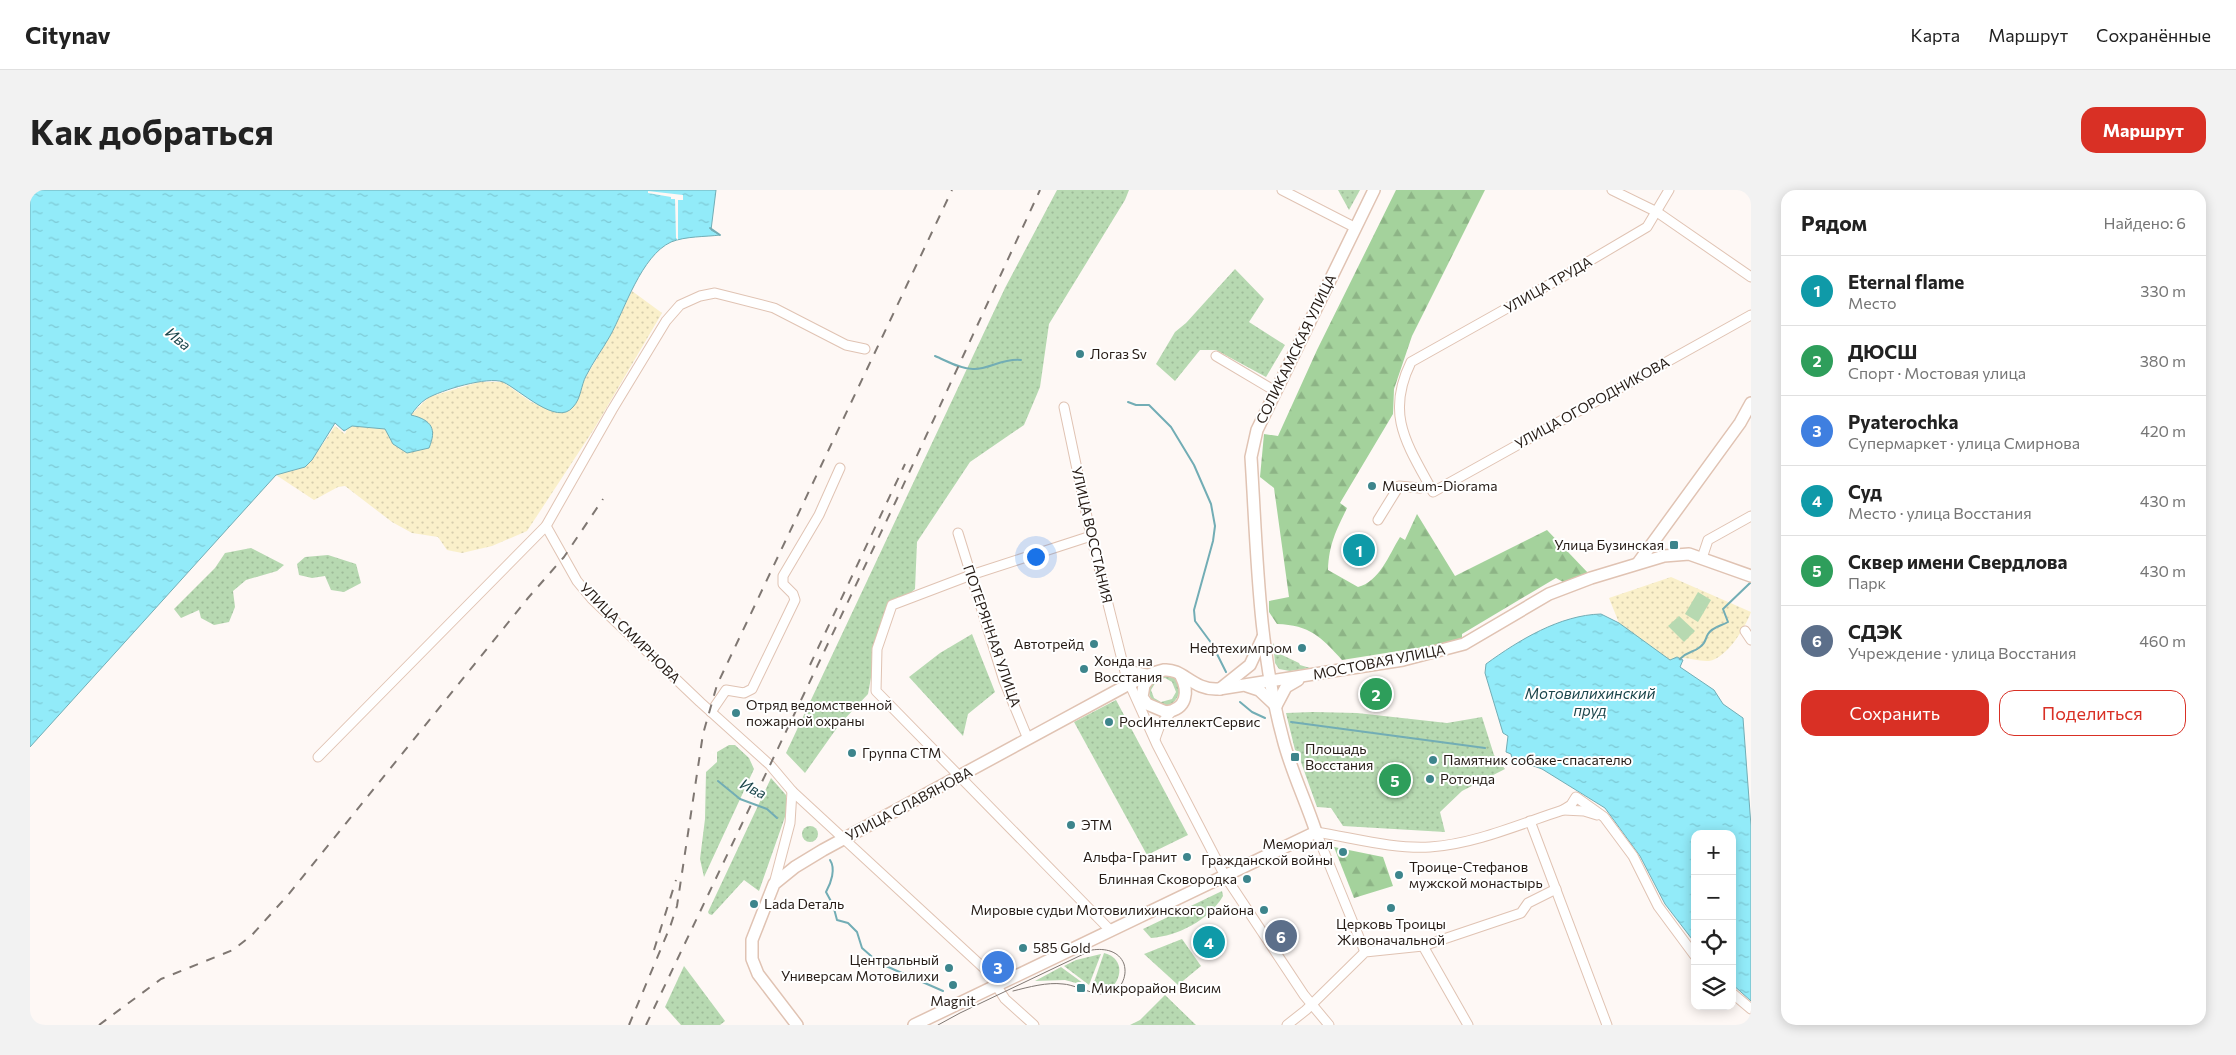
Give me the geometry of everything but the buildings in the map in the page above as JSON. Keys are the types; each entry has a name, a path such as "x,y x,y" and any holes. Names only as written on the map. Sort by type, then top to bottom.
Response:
{"main road":[{"name":"СОЛИКАМСКАЯ УЛИЦА","path":"1316,832 1284,743 1263,635 1251,457 1257,430 1374,190"},
{"path":"1638,563 1740,423 1751,403"},
{"name":"МОСТОВАЯ УЛИЦА","path":"1180,674 1197,686 1219,689 1403,660 1464,644 1549,594 1638,563 1664,556 1689,554 1747,574"},
{"name":"СОЛИКАМСКАЯ УЛИЦА","path":"1219,689 1250,665 1263,635"},
{"path":"1131,683 1164,670 1180,674 1186,687 1183,704 1172,711 1159,711 1147,704 1142,697 1144,685 1152,675"},
{"path":"1242,686 1249,685 1259,690 1276,706 1282,693 1292,682 1312,675"},
{"name":"УЛИЦА СЛАВЯНОВА","path":"797,1025 758,974 752,959 752,940 774,884 795,867 844,839 1131,683"},
{"path":"914,1025 1316,832"}],"street":[{"path":"1282,190 1356,228"},
{"path":"1612,190 1657,212 1751,277"},
{"name":"УЛИЦА ТРУДА","path":"1433,492 1407,444 1401,428 1398,402 1402,381 1411,362 1647,227 1669,190"},
{"path":"318,757 546,526 612,410 666,321 680,305 715,294 731,297 774,308 846,345 865,349"},
{"name":"УЛИЦА ОГОРОДНИКОВА","path":"1433,492 1751,314"},
{"path":"1216,356 1275,392"},
{"name":"УЛИЦА ВОССТАНИЯ","path":"1064,407 1091,536 1121,662 1131,683"},
{"path":"712,712 726,690 744,693 752,689 795,600 793,594 783,584 783,576 819,515 840,468"},
{"path":"1378,520 1399,486 1420,488"},
{"path":"1702,558 1708,540 1751,516"},
{"name":"УЛИЦА СМИРНОВА","path":"546,526 583,589 770,765 792,791 987,971 1005,999 1034,1025"},
{"name":"ПОТЕРЯННАЯ УЛИЦА","path":"958,533 1004,681 1028,738"},
{"path":"1091,536 971,575 892,605 877,649 876,691 1111,931"},
{"path":"1745,631 1751,640"},
{"path":"1121,662 1132,672 1152,675"},
{"path":"1131,683 1137,688 1142,697 1148,726"},
{"path":"1131,683 1148,726 1225,876 1311,1005 1329,1025"},
{"path":"1156,742 1160,725 1172,711"},
{"path":"774,884 791,816 792,791"},
{"path":"1316,832 1396,846 1445,846 1563,810 1571,805 1576,797 1604,817 1633,856 1658,906 1691,951"},
{"path":"1563,810 1584,811 1604,817"},
{"path":"1530,821 1607,1025"},
{"name":"СОЛИКАМСКАЯ УЛИЦА","path":"1316,832 1364,952"},
{"path":"1287,1025 1311,1005 1364,952 1423,946 1520,913 1528,903 1556,889"},
{"path":"1423,946 1468,1025"},
{"path":"1736,996 1751,1009"}],"green space":[{"path":"1057,190 1129,190 1125,200 1049,324 1040,387 1024,425 970,462 917,542 915,589 882,618 868,694 839,725 805,773 786,753 1005,288"},
{"path":"1338,190 1360,190 1349,210"},
{"path":"1396,190 1485,190 1412,336 1394,389 1393,414 1340,503 1347,508 1336,531 1328,570 1358,587 1372,580 1383,567 1400,537 1405,540 1417,514 1455,576 1547,530 1589,574 1563,582 1556,578 1462,634 1462,639 1455,642 1342,660 1314,634 1298,627 1277,624 1269,612 1269,601 1289,597 1274,488 1260,477 1264,434 1278,436 1317,350"},
{"path":"1235,269 1264,299 1249,322 1285,345 1266,377 1216,350 1200,350 1175,381 1156,364 1175,332 1186,323"},
{"path":"251,548 284,565 277,571 246,580 233,591 235,607 229,622 214,625 201,618 199,610 181,618 174,609 215,568 225,553"},
{"path":"328,555 356,564 361,583 344,592 331,590 325,576 312,578 299,575 297,564 305,557"},
{"path":"1698,592 1711,600 1698,622 1685,614"},
{"path":"1679,616 1695,631 1684,642 1668,626"},
{"path":"972,634 995,692 968,714 963,736 909,677 940,653"},
{"path":"1273,643 1280,654 1300,665 1310,668 1290,671 1279,669 1275,663"},
{"path":"1163,675 1173,678 1179,683 1180,690 1177,697 1173,703 1166,706 1159,706 1152,700 1149,692 1151,684 1159,676","holes":["1165,678 1172,682 1176,692 1172,699 1161,702 1154,698 1151,690 1157,680"]},
{"path":"1116,700 1188,835 1147,855 1074,722"},
{"path":"1286,713 1357,713 1447,723 1482,717 1494,755 1505,769 1462,791 1440,812 1445,832 1343,826 1331,808 1317,807 1297,751 1295,750"},
{"path":"729,745 735,745 749,758 754,769 704,877 700,859 705,819 706,772 717,762 717,752"},
{"path":"771,778 786,795 786,814 759,891 744,880 712,915 709,914 708,912"},
{"path":"807,826 813,826 818,831 816,840 807,842 802,837 802,831"},
{"path":"1334,847 1383,857 1393,886 1354,898"},
{"path":"1222,891 1223,896 1210,912 1182,930 1161,937 1151,938 1143,929"},
{"path":"1182,939 1201,966 1178,985 1144,954"},
{"path":"1104,953 1115,958 1118,963 1119,973 1111,988 1099,990 1092,988"},
{"path":"1101,954 1089,985 1064,966 1076,960"},
{"path":"684,966 725,1021 720,1025 681,1025 665,1007"},
{"path":"1061,967 1087,986 1065,980 1035,981"},
{"path":"1165,995 1196,1025 1130,1025 1140,1020"}],"sand":[{"path":"632,291 662,313 594,429 527,531 492,546 462,553 447,550 438,537 412,533 392,522 345,486 338,487 314,500 276,475 305,467 312,460 335,426 345,434 348,427 351,426 385,429 393,444 419,450 429,448 411,415 429,397 479,382 503,382 531,402 544,407 578,398 583,382 610,336"},
{"path":"1671,577 1751,612 1735,641 1716,659 1704,661 1680,658 1670,661 1619,623 1609,598"}],"water":[{"path":"30,190 716,190 711,230 720,235 671,242 660,249 651,259 642,271 610,336 586,376 578,400 566,412 558,413 548,410 503,382 487,381 464,385 433,395 416,408 411,415 424,420 431,426 433,436 429,448 407,453 393,444 385,429 352,426 344,431 335,423 312,460 305,467 276,475 30,747"},
{"name":"Мотовилихинский пруд","path":"1601,614 1619,623 1670,660 1677,657 1683,660 1680,667 1714,690 1723,704 1743,718 1751,826 1751,1001 1736,988 1736,830 1691,830 1691,938 1665,904 1640,856 1605,808 1542,769 1528,764 1513,763 1511,754 1506,752 1508,736 1503,733 1485,673 1486,664 1540,630 1586,615"}],"pier":[{"path":"648,191 683,195 683,200 678,200 678,240 676,238 675,199 648,193"}],"waterway":[{"path":"710,228 720,235"},
{"path":"935,356 968,369 979,369 1008,361 1021,360"},
{"path":"1128,402 1136,405 1149,405 1171,427 1194,465 1211,504 1215,526 1213,541 1194,610 1195,621 1212,644 1226,672"},
{"path":"1680,659 1702,645 1712,630 1728,622 1723,609 1751,582"},
{"path":"1240,702 1252,712 1265,718"},
{"path":"1291,722 1485,748"},
{"name":"Ива","path":"718,781 740,799 767,809 777,818"},
{"name":"Ива","path":"830,860 833,872 826,892 833,905 837,920 848,923 857,932 862,948 879,963 943,991"}],"tram line":[{"path":"938,1025 1092,950 1107,950 1115,953 1122,960 1125,967 1122,983 1116,990 1110,993 1094,993 1070,985 1057,984 1038,985 1013,991"}],"railway":[{"path":"629,1025 677,906 703,734 717,685 952,190"},
{"path":"646,1025 895,503 1040,190"},
{"path":"810,665 905,464"},
{"path":"99,1025 161,979 233,950 252,935 288,895 528,598 564,557 603,499"},
{"path":"654,950 676,880"}],"place":[{"name":"Логаз Sv","path":"1080,354"},
{"name":"Museum-Diorama","path":"1372,486"},
{"name":"Улица Бузинская","path":"1674,545"},
{"name":"Eternal flame","path":"1359,550"},
{"name":"Автотрейд","path":"1094,644"},
{"name":"Нефтехимпром","path":"1302,648"},
{"name":"Хонда на Восстания","path":"1084,669"},
{"name":"ДЮСШ","path":"1376,694"},
{"name":"Отряд ведомственной пожарной охраны","path":"736,713"},
{"name":"РосИнтеллектСервис","path":"1109,722"},
{"name":"Группа СТМ","path":"852,753"},
{"name":"Площадь Восстания","path":"1295,757"},
{"name":"Памятник собаке-спасателю","path":"1433,760"},
{"name":"Ротонда","path":"1430,779"},
{"name":"Сквер имени Свердлова","path":"1395,780"},
{"name":"ЭТМ","path":"1071,825"},
{"name":"Мемориал Гражданской войны","path":"1343,852"},
{"name":"Альфа-Гранит","path":"1187,857"},
{"name":"Троице-Стефанов мужской монастырь","path":"1399,875"},
{"name":"Блинная Сковородка","path":"1247,879"},
{"name":"Lada Dеталь","path":"754,904"},
{"name":"Церковь Троицы Живоначальной","path":"1391,908"},
{"name":"Мировые судьи Мотовилихинского района","path":"1264,910"},
{"name":"СДЭК","path":"1281,936"},
{"name":"Суд","path":"1209,942"},
{"name":"585 Gold","path":"1023,948"},
{"name":"Pyaterochka","path":"998,967"},
{"name":"Центральный Универсам Мотовилихи","path":"949,968"},
{"name":"Magnit","path":"953,985"},
{"name":"Микрорайон Висим","path":"1081,988"}]}
